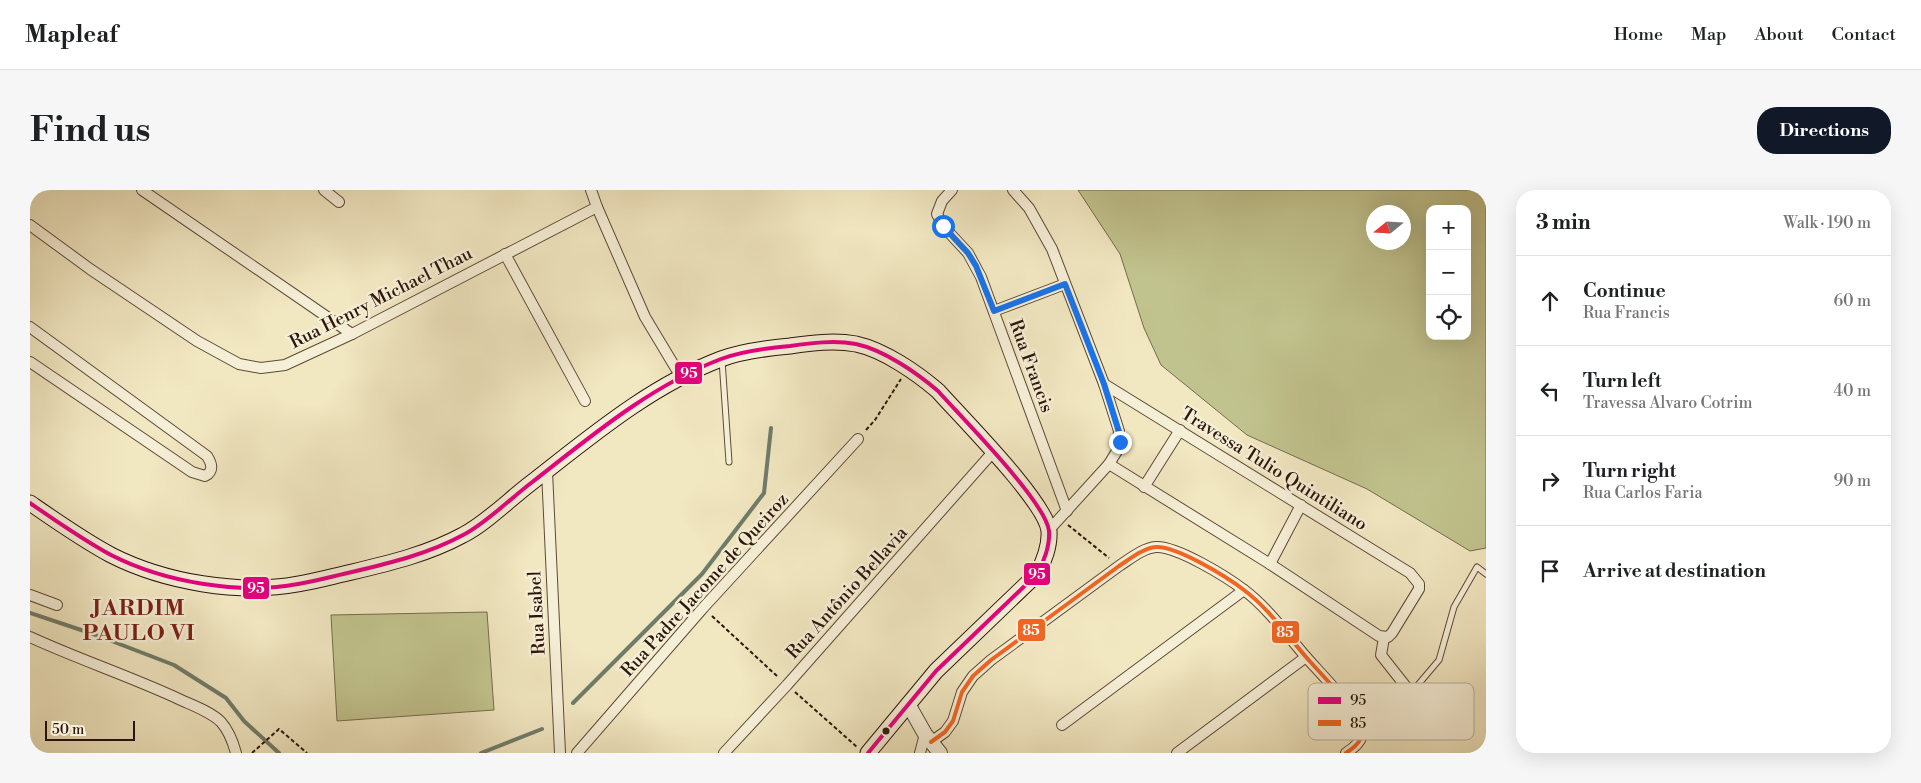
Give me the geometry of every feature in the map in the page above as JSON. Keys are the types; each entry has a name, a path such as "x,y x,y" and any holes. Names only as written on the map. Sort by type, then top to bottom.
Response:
{"main road":[{"path":"30,503 112,555 161,575 196,582 250,588 297,585 423,554 464,534 600,429 681,377 722,358 785,346 836,342 857,344 871,349 922,377 938,391 1026,489 1042,512 1058,520 1037,574 936,670 908,704 863,750"}],"street":[{"path":"142,190 352,334"},
{"path":"324,190 339,202"},
{"path":"591,190 645,316 681,377"},
{"name":"Rua Francis","path":"952,190 942,201 937,214 943,226 968,253 976,266 994,311 1058,520"},
{"path":"1013,190 1029,208 1042,228 1052,249 1104,384 1119,432 1118,451 1109,464 1058,520"},
{"name":"Rua Henry Michael Thau","path":"30,225 90,269 197,341 238,364 261,368 285,365 352,334 597,206"},
{"path":"505,254 585,401"},
{"path":"994,311 1065,284"},
{"path":"30,327 207,456 211,462 212,469 209,474 204,476 192,472 30,362"},
{"name":"Travessa Tulio Quintiliano","path":"1104,384 1410,573 1419,584 1419,589 1388,636"},
{"path":"1144,487 1180,430"},
{"name":"Rua Padre Jacome de Queiroz","path":"577,753 703,608 858,439"},
{"name":"Rua Antônio Bellavia","path":"724,753 787,685 993,452"},
{"path":"1109,464 1388,636 1381,655 1403,683"},
{"name":"Rua Isabel","path":"547,471 560,753"},
{"path":"1270,564 1301,505"},
{"path":"920,753 928,738 945,732 953,721 962,692 973,676 991,660 1119,566 1139,553 1156,548 1169,549 1197,561 1244,590 1266,611 1328,683"},
{"path":"1062,725 1244,590"},
{"path":"30,596 57,605"},
{"path":"30,637 205,711 221,722 230,735 236,753"},
{"path":"1177,753 1306,657"},
{"path":"908,704 928,738 940,753"},
{"path":"1346,753 1361,740"}],"lane":[{"path":"722,358 729,462"},
{"path":"1419,683 1439,660 1454,607 1477,567 1486,574"}],"path":[{"path":"858,439 875,420 895,390 906,368"},
{"path":"1058,520 1119,566"},
{"path":"703,608 787,685 863,750"},
{"path":"252,753 279,729 306,753"}],"green space":[{"path":"1078,190 1486,190 1486,548 1470,551 1367,489 1247,435 1161,365 1144,328 1120,254"},
{"path":"487,612 494,710 337,721 331,615"}],"waterway":[{"path":"573,703 702,574 764,493 771,428"},
{"path":"30,613 96,635 174,665 226,698 244,721 279,753"},
{"path":"481,753 542,729"}],"transit line":[{"name":"95","path":"30,503 111,555 154,572 178,579 202,584 251,588 305,583 409,557 450,542 489,518 576,448 645,398 695,370 721,359 755,350 814,343 848,343 867,347 900,363 938,391 1019,481 1034,501 1049,531 1046,553 1037,574 936,671 868,753"},
{"name":"85","path":"931,742 945,732 953,721 962,692 973,676 991,660 1119,566 1141,552 1156,547 1176,551 1189,557 1214,570 1253,597 1330,683"},
{"name":"85","path":"1346,753 1360,740"}],"district":[{"name":"JARDIM PAULO VI","path":"139,620"}],"route":[{"path":"943,226 968,253 976,266 994,311 1065,284 1104,384 1119,432 1120,442"}]}
